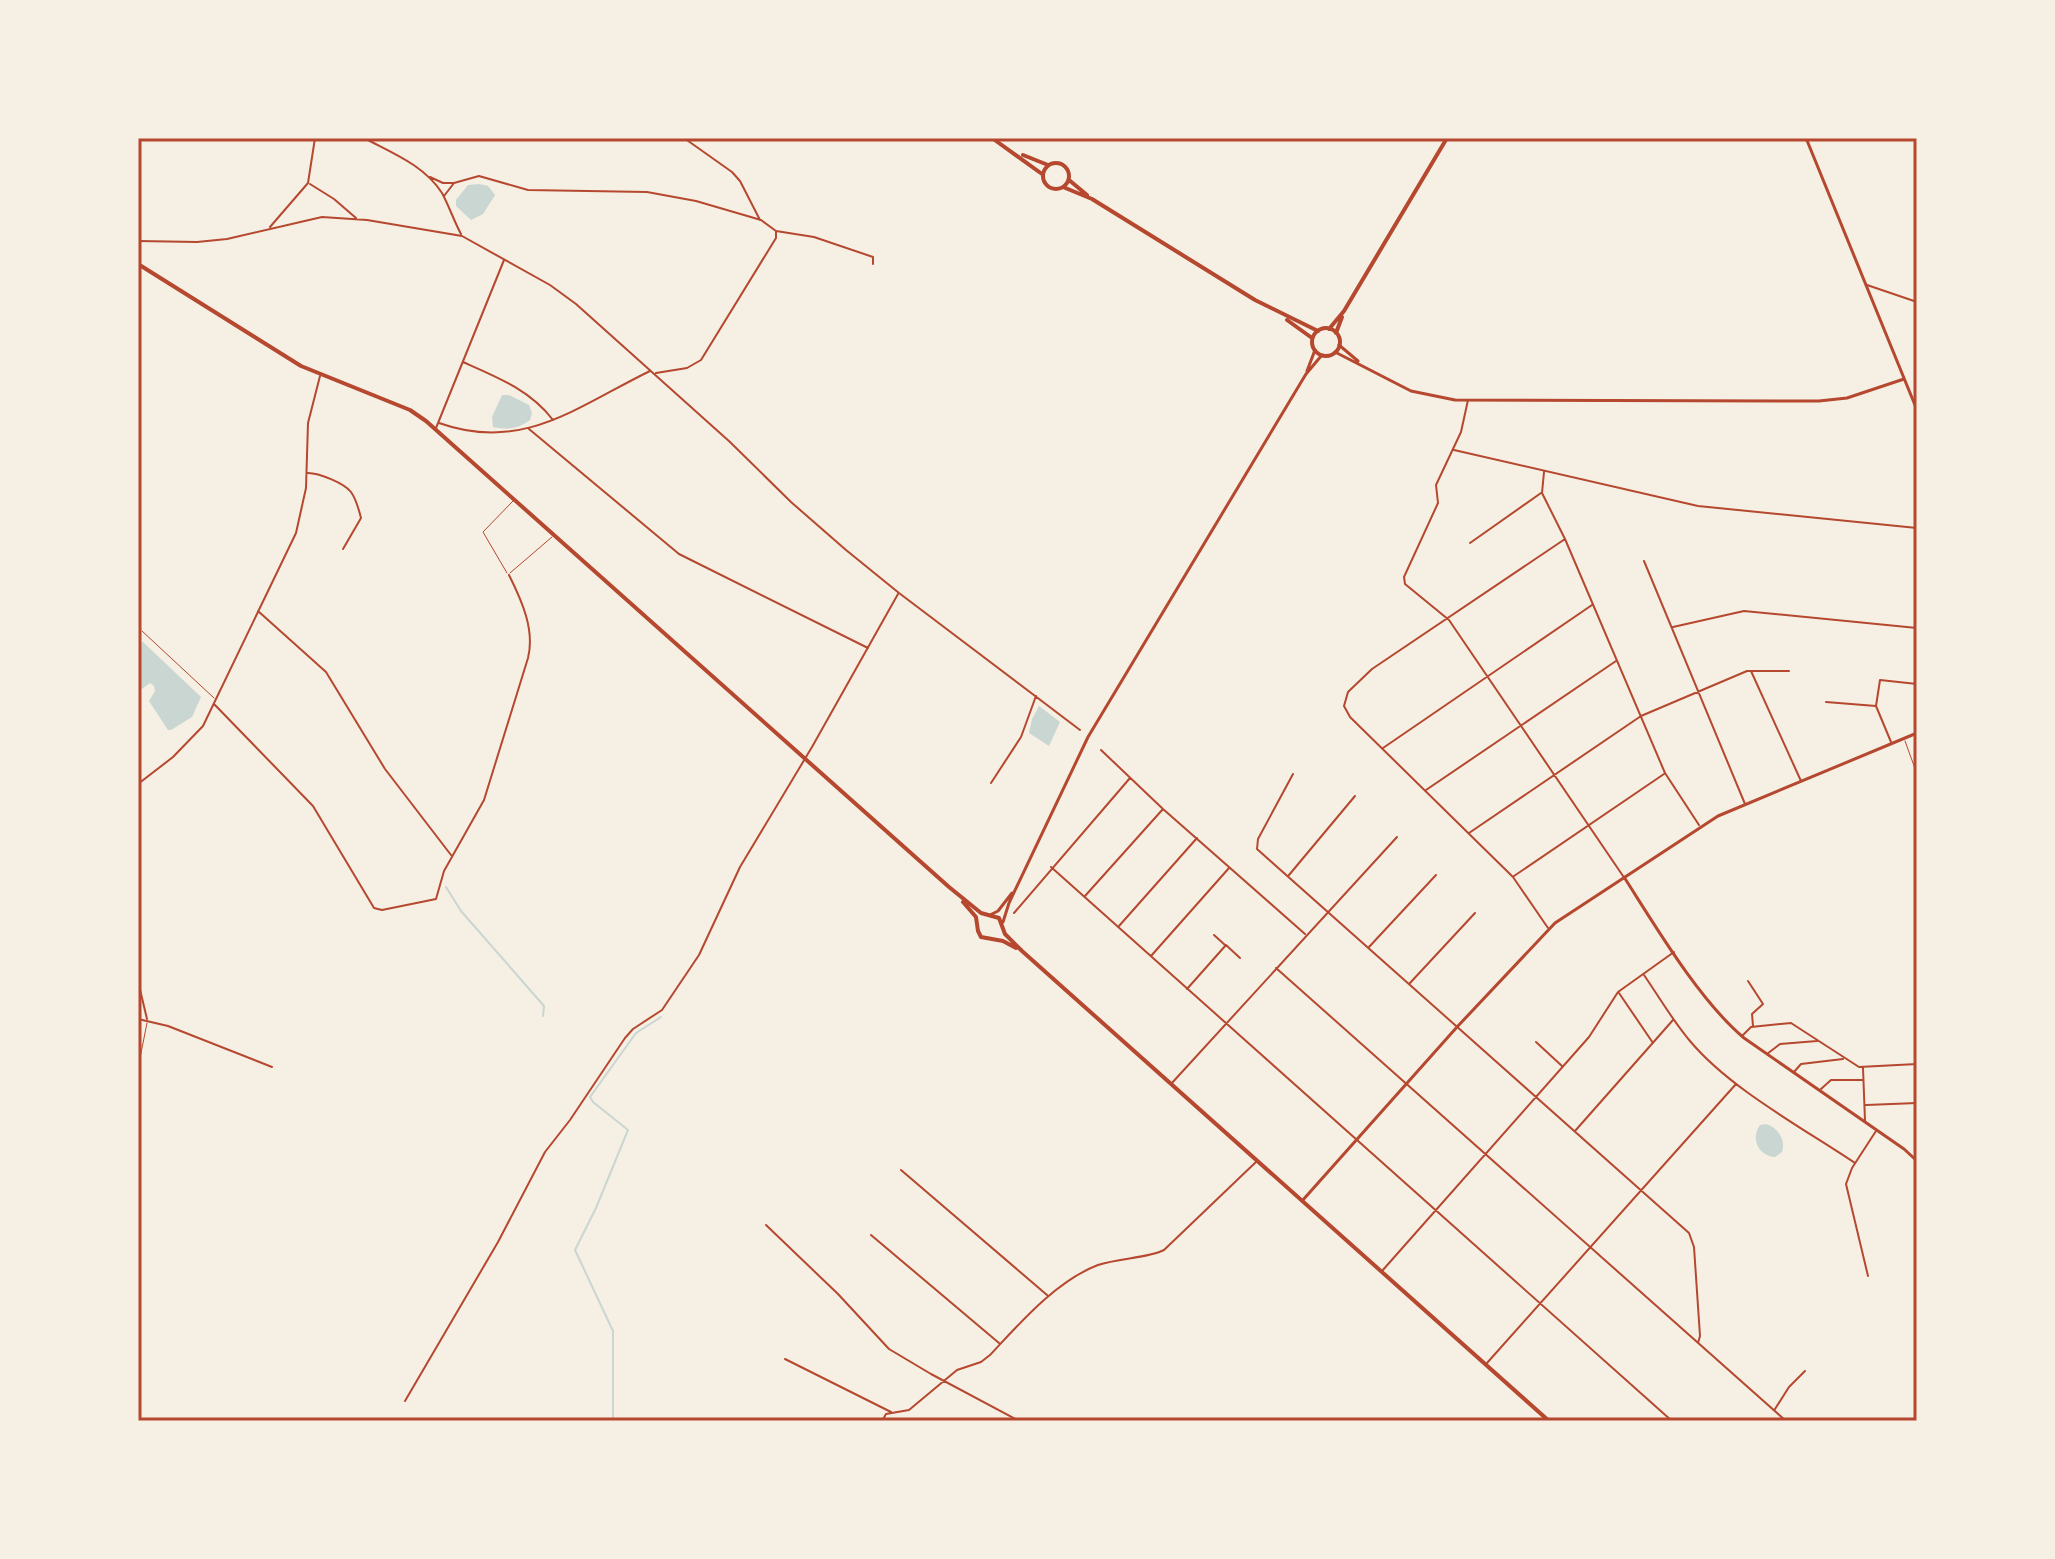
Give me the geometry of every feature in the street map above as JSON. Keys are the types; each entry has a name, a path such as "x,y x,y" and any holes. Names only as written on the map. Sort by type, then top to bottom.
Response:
{"main road":[{"path":"992,138 1042,175 1049,188 1063,187 1092,199"},
{"path":"1010,149 1049,165 1058,163 1065,166 1068,179 1092,199 1279,313 1318,331 1329,329 1344,311 1447,138"},
{"path":"1042,175 1049,165"},
{"path":"1063,187 1068,179"},
{"path":"138,264 286,358 320,376 410,410 436,429 952,889 981,913 999,918 1007,937 1022,951 1549,1421"},
{"path":"1279,313 1312,339 1315,350 1322,355 1335,352 1339,345 1336,333 1344,311"},
{"path":"1329,329 1336,333"},
{"path":"1312,339 1318,331"},
{"path":"952,889 976,917 981,937 1003,941 1022,951"},
{"path":"977,924 989,915"},
{"path":"994,940 1000,936 1003,926"}],"street":[{"path":"269,228 308,183 315,138"},
{"path":"364,138 415,165 429,177 444,196 449,213 462,236"},
{"path":"684,138 732,172 761,220"},
{"path":"1806,138 1917,410"},
{"path":"429,177 443,183 454,183 479,176 528,190 647,192 696,201 761,220 776,231 827,241 873,257 873,264"},
{"path":"308,183 357,218"},
{"path":"444,196 454,183"},
{"path":"138,241 227,239 322,217 357,218 462,236 569,297 730,442 791,502 899,593 1080,730"},
{"path":"439,423 458,430 482,433 529,429 553,421 652,372 687,368 701,360 776,239 776,231"},
{"path":"436,429 504,259"},
{"path":"1866,284 1917,302"},
{"path":"1339,345 1360,363"},
{"path":"1306,374 1315,350"},
{"path":"1335,352 1411,391 1440,399 1819,401 1864,394 1904,379"},
{"path":"1003,926 1003,916 1088,737 1306,374 1322,355"},
{"path":"463,362 531,396 553,421"},
{"path":"138,784 189,742 203,726 298,527 307,473 308,423 320,376"},
{"path":"1468,400 1468,410 1453,450 1436,485 1438,503 1404,581 1447,619 1712,1006 1741,1036 1917,1161"},
{"path":"529,429 679,554 868,648"},
{"path":"1453,450 1698,506 1917,528"},
{"path":"1544,471 1542,493 1565,539 1665,773 1700,826"},
{"path":"307,473 315,473 348,489 353,495 361,518 343,549"},
{"path":"1470,543 1542,493"},
{"path":"1548,928 1513,877 1345,712 1348,692 1372,669 1565,539"},
{"path":"1644,561 1745,804"},
{"path":"214,704 313,806 374,908 382,910 436,899 442,876 484,800 530,651 528,622 509,575"},
{"path":"405,1401 498,1242 545,1152 625,1038 662,1010 699,955 740,867 899,593"},
{"path":"1382,748 1593,604"},
{"path":"257,611 326,672 385,769 452,856"},
{"path":"1671,627 1750,611 1917,628"},
{"path":"1425,791 1617,661"},
{"path":"1750,670 1801,781"},
{"path":"1469,833 1641,716 1750,670 1789,671"},
{"path":"1892,744 1876,706 1880,680 1917,684"},
{"path":"991,783 1021,737 1037,695"},
{"path":"1826,702 1876,706"},
{"path":"1302,1201 1548,928 1700,826 1745,804 1917,733"},
{"path":"1101,750 1305,935"},
{"path":"1513,877 1665,773"},
{"path":"1293,774 1256,845 1257,849 1692,1237 1698,1343"},
{"path":"1014,913 1130,777"},
{"path":"1289,876 1355,796"},
{"path":"1085,897 1163,809"},
{"path":"1171,1085 1397,837"},
{"path":"1118,927 1197,838"},
{"path":"1051,867 1672,1421"},
{"path":"1151,956 1230,867"},
{"path":"1368,948 1436,875"},
{"path":"989,915 998,911 1017,887"},
{"path":"1409,984 1475,913"},
{"path":"1214,935 1240,958"},
{"path":"1187,989 1226,945"},
{"path":"1381,1272 1595,1029 1618,992 1674,952"},
{"path":"1276,968 1786,1421"},
{"path":"1643,974 1691,1042 1736,1084 1855,1163"},
{"path":"138,981 147,1020"},
{"path":"1748,981 1763,1004 1752,1014 1753,1027"},
{"path":"1618,992 1653,1043"},
{"path":"138,1019 213,1042 272,1067"},
{"path":"1575,1131 1673,1019"},
{"path":"1741,1036 1753,1027 1791,1023 1844,1059 1863,1068 1917,1064"},
{"path":"1767,1054 1780,1044 1818,1041"},
{"path":"1536,1042 1563,1066"},
{"path":"1793,1073 1801,1064 1844,1059"},
{"path":"1863,1068 1864,1122"},
{"path":"1820,1091 1831,1080 1864,1080"},
{"path":"1486,1365 1736,1084"},
{"path":"1865,1105 1917,1103"},
{"path":"1868,1276 1846,1184 1876,1130"},
{"path":"785,1359 891,1412 909,1410 957,1370 981,1362 1048,1296 1074,1277 1116,1259 1164,1250 1257,1161"},
{"path":"901,1170 1048,1296"},
{"path":"766,1225 838,1294 889,1349 1019,1421"},
{"path":"871,1235 1000,1344"},
{"path":"1774,1410 1789,1387 1805,1371"},
{"path":"882,1421 891,1412"}],"lane":[{"path":"514,499 483,532 509,575 554,535"},
{"path":"142,631 216,699"},
{"path":"1904,739 1917,774"},
{"path":"138,1068 147,1020"}],"shaded area":[{"path":"468,185 488,186 495,195 483,214 471,220 456,206 456,200"},
{"path":"502,395 509,395 529,405 532,413 530,420 512,428 493,427 492,417"},
{"path":"143,642 201,697 192,717 171,730 149,701 155,691 154,686 150,683 142,689 138,686 138,644"},
{"path":"1039,706 1060,722 1049,746 1029,733"},
{"path":"1766,1124 1782,1138 1782,1152 1775,1157 1764,1154 1756,1141 1757,1130 1760,1125"}],"waterway":[{"path":"446,887 461,911 544,1006 543,1016"},
{"path":"613,1421 613,1331 575,1250 628,1130 590,1097 636,1033 661,1017"}]}
